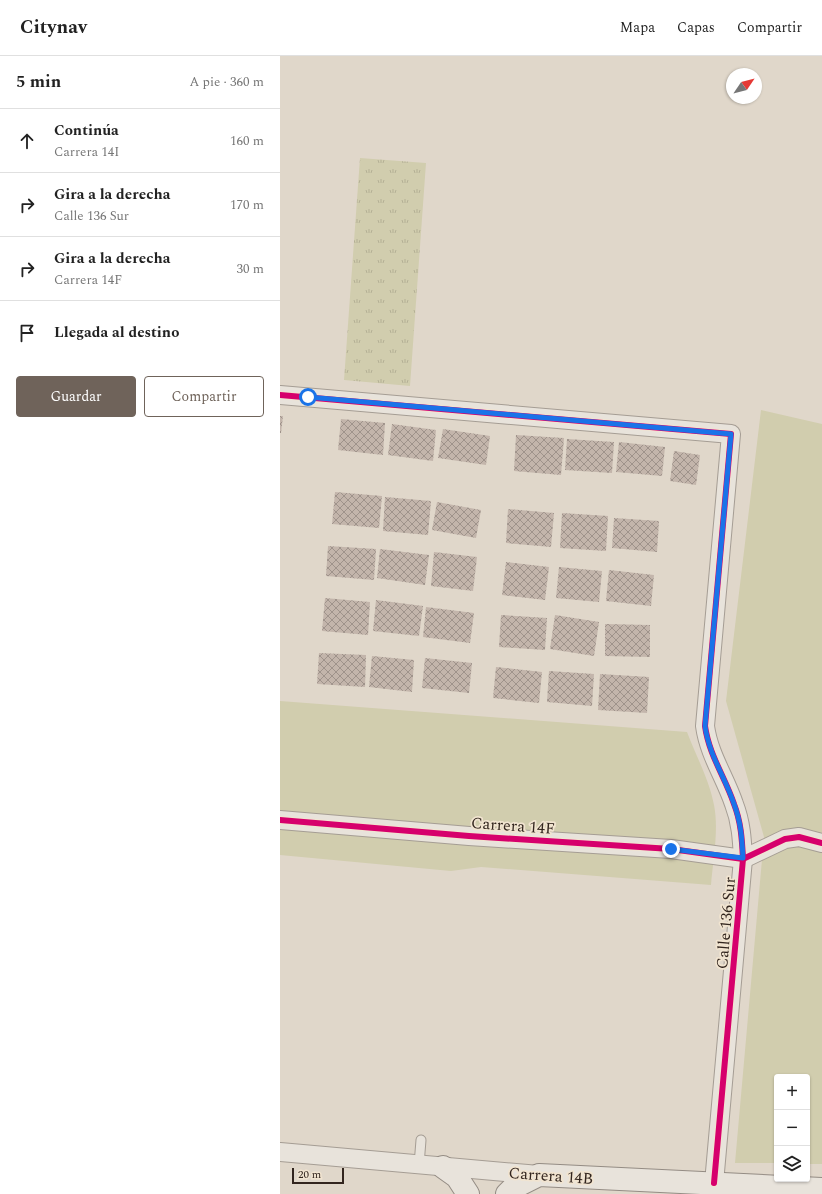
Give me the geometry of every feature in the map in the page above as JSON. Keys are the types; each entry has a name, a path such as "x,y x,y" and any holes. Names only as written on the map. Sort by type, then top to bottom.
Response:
{"main road":[{"path":"443,1167 457,1177 468,1194"},
{"name":"Carrera 14B","path":"539,1175 822,1189"},
{"path":"507,1194 513,1188 539,1175"}],"street":[{"name":"Calle 136 Sur","path":"280,395 731,434 705,726 707,743 734,802 741,827 743,858 714,1183"},
{"name":"Carrera 14F","path":"280,820 469,836 671,849 743,858"},
{"path":"743,858 785,839 799,837 822,843"},
{"name":"Carrera 14B","path":"280,1152 539,1175"}],"lane":[{"path":"419,1165 421,1140"}],"green space":[{"path":"360,158 426,163 410,386 344,380"},
{"path":"761,410 822,424 822,1164 810,1164 810,1074 774,1074 774,1163 735,1163 764,837 726,701"},
{"path":"280,701 687,732 706,777 714,805 716,835 711,885 481,867 451,871 280,855"}],"building":[{"path":"280,416 283,416 281,433 280,433"},
{"path":"341,419 385,423 383,455 338,450"},
{"path":"392,424 436,430 433,461 388,455"},
{"path":"443,429 490,436 486,465 438,458"},
{"path":"516,435 564,438 561,475 514,471"},
{"path":"567,439 614,442 612,473 565,470"},
{"path":"619,442 665,447 662,476 616,472"},
{"path":"674,451 700,455 696,485 670,481"},
{"path":"335,492 382,496 379,528 332,524"},
{"path":"385,497 431,501 428,535 383,531"},
{"path":"437,502 481,510 476,538 432,530"},
{"path":"508,509 554,513 551,547 506,543"},
{"path":"562,513 608,516 606,551 560,548"},
{"path":"614,518 659,521 657,552 612,548"},
{"path":"328,546 376,549 374,580 326,576"},
{"path":"380,549 429,555 425,585 377,578"},
{"path":"434,552 477,557 473,591 431,586"},
{"path":"506,562 549,567 545,600 502,595"},
{"path":"559,567 602,571 599,602 556,598"},
{"path":"609,570 654,575 651,606 606,601"},
{"path":"325,598 370,602 368,635 322,631"},
{"path":"376,600 423,606 419,636 373,631"},
{"path":"426,607 474,613 470,643 423,637"},
{"path":"501,615 547,618 545,650 499,647"},
{"path":"555,615 599,622 594,656 550,649"},
{"path":"605,624 650,625 650,657 605,656"},
{"path":"319,653 366,655 365,687 317,684"},
{"path":"372,656 414,660 412,692 369,687"},
{"path":"425,658 472,663 469,693 422,688"},
{"path":"496,667 542,672 539,703 493,698"},
{"path":"549,671 594,674 592,706 547,702"},
{"path":"600,674 649,677 647,713 598,710"}],"cycle path":[{"path":"280,395 731,434 705,726 710,747 738,817 741,831 743,859 714,1183"},
{"path":"280,820 469,836 671,849 743,859 785,839 799,837 822,843"}],"route":[{"path":"308,397 731,434 705,726 707,743 714,762 734,802 741,827 743,858 671,849"}]}
